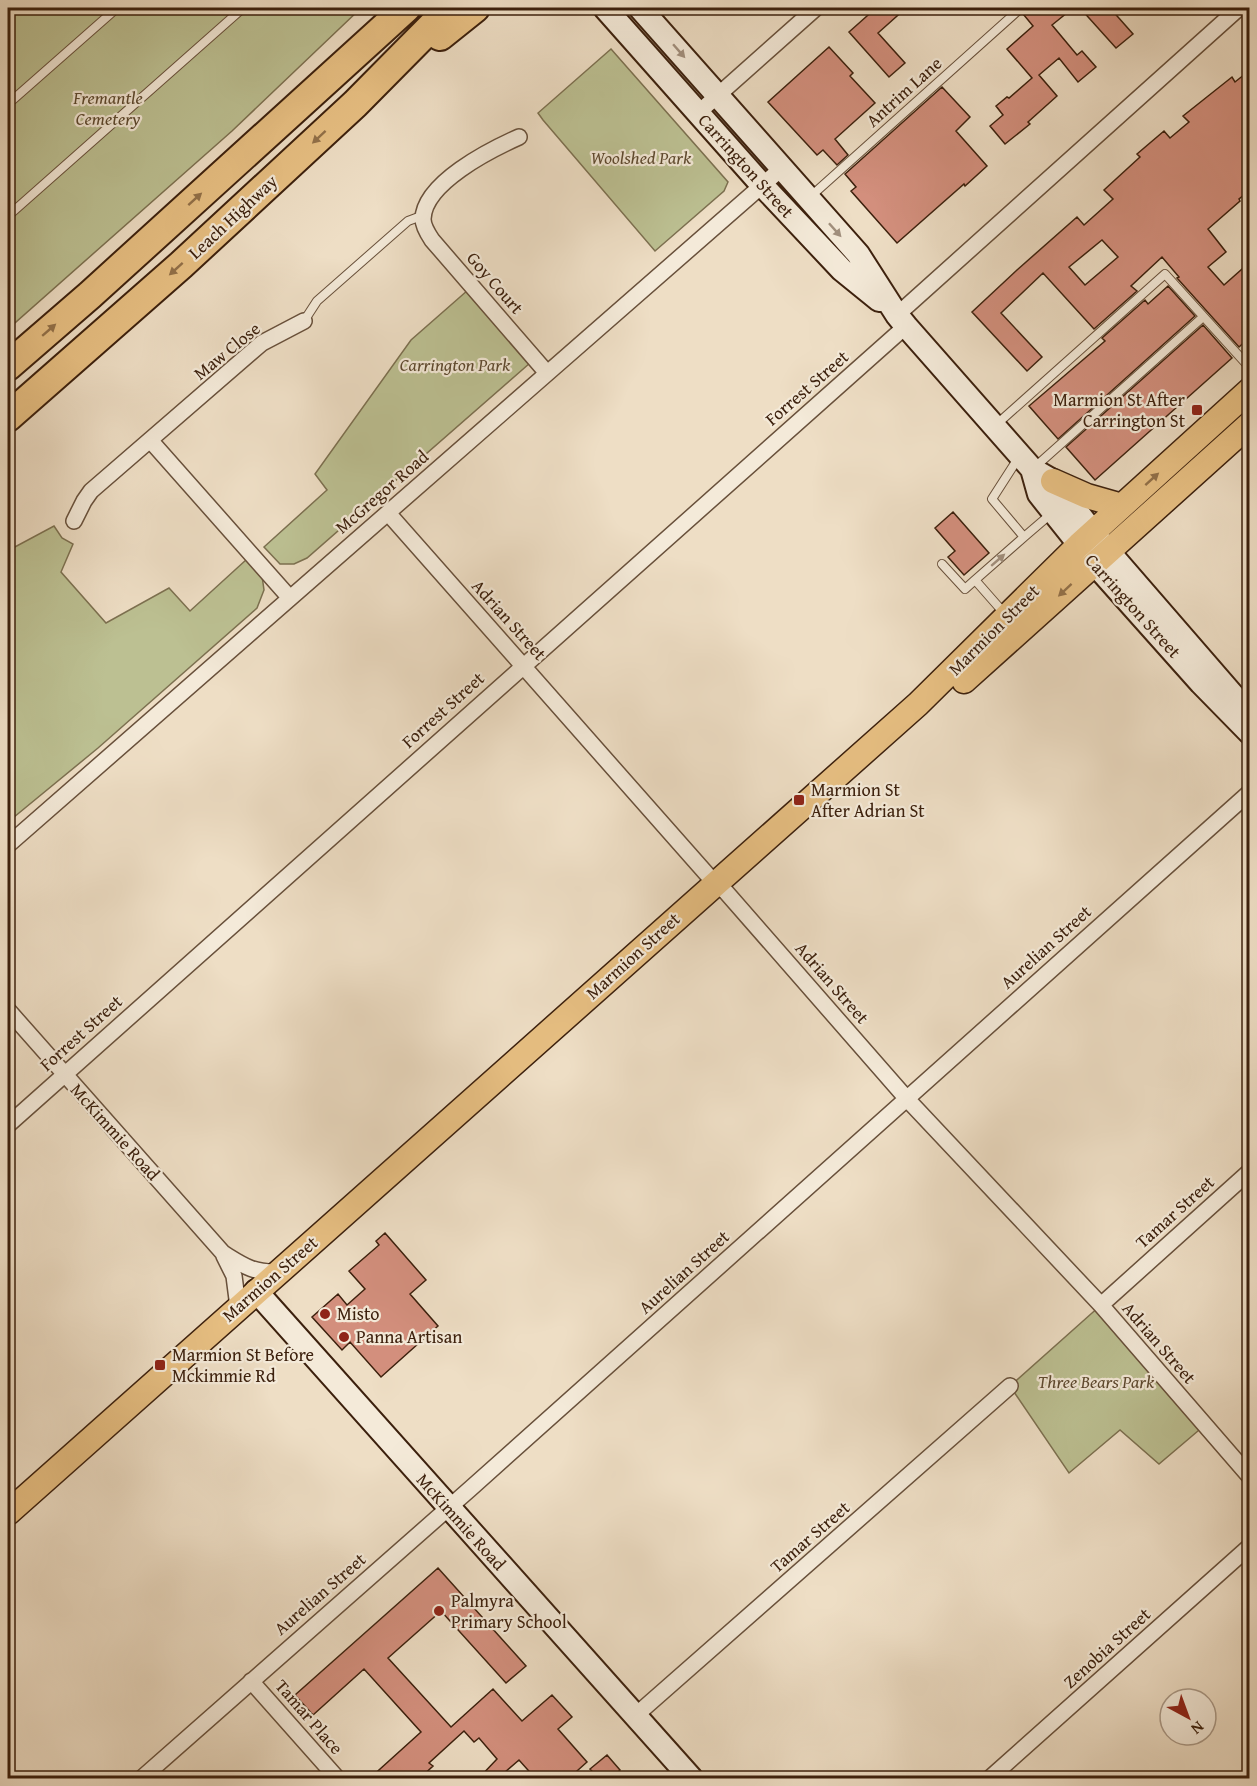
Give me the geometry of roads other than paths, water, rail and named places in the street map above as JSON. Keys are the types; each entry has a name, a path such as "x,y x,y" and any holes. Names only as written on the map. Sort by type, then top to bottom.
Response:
{"highway":[{"path":"357,53 394,8"},
{"name":"Leach Highway","path":"8,366 90,295 406,8"},
{"name":"Leach Highway","path":"8,417 181,265 355,104 450,8"},
{"path":"355,104 475,8"}],"main road":[{"name":"Carrington Street","path":"605,8 762,185 842,270 901,320"},
{"name":"Carrington Street","path":"640,8 858,254 901,320 994,427 1035,469 1094,548 1201,683 1250,734"},
{"name":"Marmion Street","path":"8,1513 238,1307 261,1296 279,1272 721,887 997,652 1094,548 1122,506 1250,390"},
{"name":"Marmion Street","path":"8,1532 261,1296 721,887 918,704 1007,617 1250,424"},
{"name":"Carrington Street","path":"1035,469 1039,494 1053,513 1094,548 1250,715"},
{"path":"1035,469 1095,499 1122,506"},
{"name":"McKimmie Road","path":"261,1296 691,1779"}],"street":[{"path":"698,113 816,8"},
{"name":"Forrest Street","path":"8,1125 523,665 1239,8"},
{"path":"424,215 429,200 442,185 479,158 519,137"},
{"name":"McGregor Road","path":"8,845 782,168"},
{"name":"Goy Court","path":"424,215 423,222 432,240 547,373"},
{"name":"Maw Close","path":"74,521 91,491 262,344 303,321"},
{"path":"150,440 289,597"},
{"name":"Adrian Street","path":"388,513 907,1099 1101,1305 1250,1477"},
{"name":"Aurelian Street","path":"142,1779 1250,792"},
{"name":"McKimmie Road","path":"8,1010 223,1253 234,1276 238,1307"},
{"name":"Tamar Street","path":"1101,1305 1250,1171"},
{"name":"McKimmie Road","path":"223,1253 249,1269 279,1272"},
{"name":"Tamar Street","path":"635,1716 1010,1386"},
{"name":"Zenobia Street","path":"990,1779 1250,1546"},
{"name":"Tamar Place","path":"251,1681 337,1779"}],"lane":[{"path":"8,104 117,8"},
{"path":"8,216 243,8"},
{"name":"Antrim Lane","path":"808,199 1021,8"},
{"name":"Maw Close","path":"303,321 317,301 353,269 408,221 424,215"},
{"path":"994,427 1165,274 1250,368"},
{"path":"1024,537 992,499 1035,469 1203,317"},
{"path":"942,564 965,589 1053,513"},
{"path":"975,580 1007,617"}],"place":[{"name":"Marmion St After Carrington St","path":"1197,410"},
{"name":"Marmion St After Adrian St","path":"799,800"},
{"name":"Misto","path":"325,1314"},
{"name":"Panna Artisan","path":"344,1337"},
{"name":"Marmion St Before Mckimmie Rd","path":"160,1365"},
{"name":"Palmyra Primary School","path":"439,1611"}],"park label":[{"name":"Fremantle Cemetery","path":"108,108"},
{"name":"Woolshed Park","path":"641,158"},
{"name":"Carrington Park","path":"455,365"},
{"name":"Three Bears Park","path":"1096,1382"}]}
